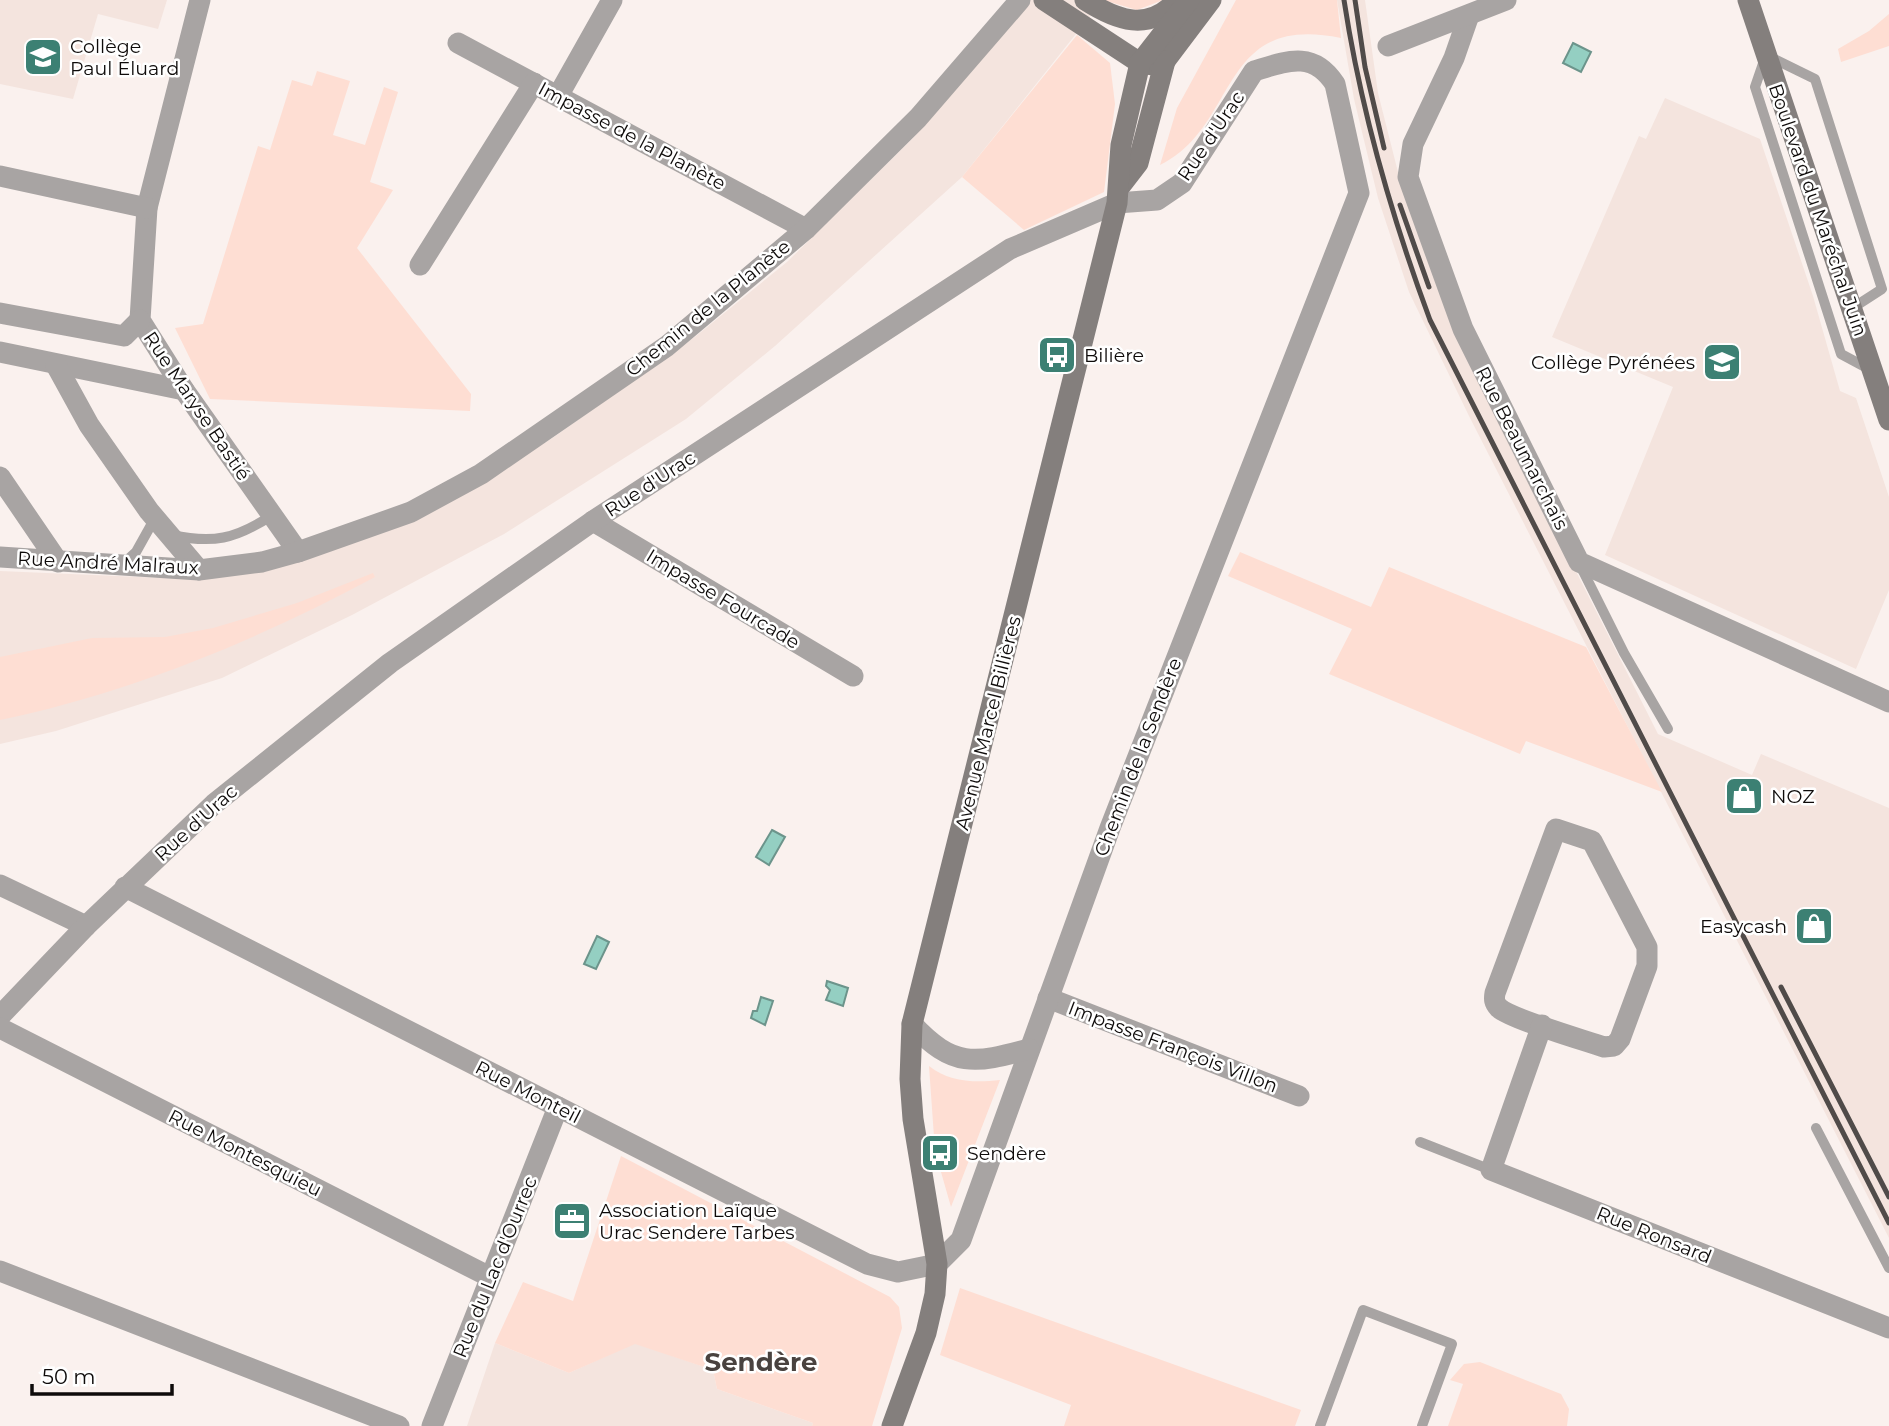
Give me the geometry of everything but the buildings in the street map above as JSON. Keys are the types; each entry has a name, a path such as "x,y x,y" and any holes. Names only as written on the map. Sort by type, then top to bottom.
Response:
{"street":[{"name":"Rue Maryse Bastié","path":"200,0 147,208 141,320 184,390 298,552"},
{"path":"558,96 612,0"},
{"path":"1044,0 1140,64 1154,65 1189,0"},
{"path":"1085,0 1159,53"},
{"path":"1113,18 1128,20 1159,16 1177,0"},
{"path":"1159,53 1211,0"},
{"path":"1388,46 1506,0"},
{"name":"Boulevard du Maréchal Juin","path":"1748,0 1889,420"},
{"name":"Chemin de la Planète","path":"298,552 411,512 481,474 667,346 806,229 918,118 1018,1"},
{"name":"Rue Beaumarchais","path":"1469,15 1454,58 1413,145 1408,177 1463,329 1579,562"},
{"name":"Impasse de la Planète","path":"458,43 806,229"},
{"name":"Avenue Marcel Billières","path":"1119,194 1138,163 1159,53"},
{"name":"Rue d'Urac","path":"0,1016 125,887 214,804 390,663 593,522 1010,250 1119,194 1157,200 1182,183 1254,71 1288,61 1308,61 1326,70 1335,84"},
{"name":"Avenue Marcel Billières","path":"937,1265 912,1119 909,1079 912,1024 1119,194 1121,145 1140,64"},
{"path":"420,265 534,83"},
{"name":"Chemin de la Sendère","path":"937,1265 961,1240 1110,828 1359,193 1335,84"},
{"path":"0,176 147,208"},
{"path":"0,313 124,336 141,320"},
{"path":"0,352 184,390"},
{"path":"56,365 89,425 162,526 199,570"},
{"path":"0,477 58,562"},
{"name":"Impasse Fourcade","path":"593,522 853,676"},
{"name":"Rue André Malraux","path":"0,557 119,567 199,570 262,562 298,552"},
{"path":"1579,562 1889,702"},
{"path":"1556,829 1592,841 1647,947 1647,966 1620,1039 1614,1046 1604,1047 1542,1025 1500,1009 1494,1002 1556,829"},
{"path":"0,885 86,926"},
{"name":"Rue Monteil","path":"125,887 867,1264 898,1272 937,1265"},
{"name":"Impasse François Villon","path":"1048,998 1298,1096"},
{"path":"912,1024 930,1044 956,1059 983,1061 1029,1049"},
{"path":"1491,1170 1542,1025"},
{"name":"Rue Montesquieu","path":"0,1028 491,1277"},
{"name":"Rue du Lac d'Ourrec","path":"432,1426 558,1107"},
{"name":"Rue Ronsard","path":"1491,1170 1889,1328"},
{"path":"892,1426 926,1333 937,1265"},
{"path":"0,1271 399,1426"}],"lane":[{"path":"1851,309 1882,289 1815,79 1766,55 1755,87 1841,354 1871,370"},
{"path":"119,567 162,526 201,541 224,538 250,530 271,516"},
{"path":"1579,562 1624,653 1668,729"},
{"path":"1816,1128 1889,1268"},
{"name":"Rue Ronsard","path":"1420,1142 1491,1170"},
{"path":"1320,1426 1363,1310 1452,1344 1422,1426"}],"shaded area":[{"name":"Collège Paul Éluard","path":"0,0 167,0 158,29 98,14 73,99 0,84"},
{"path":"1029,0 1103,0 962,177 775,346 686,419 504,534 352,615 222,678 56,731 0,744 0,571 187,579 411,520 551,439 696,336 787,262 912,139"},
{"path":"1103,0 1163,0 1137,10"},
{"path":"1236,0 1337,0 1341,38 1301,34 1272,41 1250,56 1205,125 1186,147 1160,165 1177,108"},
{"path":"1337,0 1365,0 1378,93 1402,188 1454,329 1658,734 1752,775 1761,754 1889,808 1889,1238 1469,416 1409,292 1378,198 1354,99"},
{"path":"1889,14 1889,46 1841,62 1838,49 1869,31"},
{"path":"1077,35 1110,63 1115,104 1104,192 1024,230 962,177"},
{"path":"317,71 350,81 333,135 365,145 384,87 398,92 370,182 393,190 357,248 471,394 470,411 210,399 175,328 203,324 258,146 270,150 292,80 312,86"},
{"name":"Collège Pyrénées","path":"1665,98 1760,139 1813,296 1840,391 1856,398 1889,497 1889,590 1856,669 1605,555 1673,387 1552,337 1639,136 1646,139"},
{"path":"1240,552 1371,607 1389,567 1586,647 1662,792 1526,741 1520,754 1329,674 1352,629 1228,576"},
{"path":"373,573 375,577 331,600 192,662 97,695 0,720 0,657 92,638 165,637 213,628 297,603"},
{"path":"929,1066 962,1080 1000,1080 951,1207 935,1151"},
{"path":"621,1156 890,1297 899,1307 902,1328 872,1426 812,1426 813,1423 717,1389 713,1370 635,1344 569,1373 495,1343 523,1282 573,1301"},
{"path":"960,1288 1301,1410 1295,1426 1064,1426 1071,1405 940,1355"},
{"path":"495,1343 569,1373 635,1343 713,1370 717,1389 813,1423 812,1426 467,1426"},
{"path":"1480,1362 1561,1394 1569,1409 1567,1426 1448,1426 1463,1384 1450,1380 1464,1364"}],"water":[{"path":"1573,43 1591,52 1581,72 1563,63"},
{"path":"772,830 785,837 769,865 756,857"},
{"path":"597,936 609,942 596,969 584,964"},
{"path":"827,981 848,988 843,1006 826,1000 830,990 826,986"},
{"path":"761,997 773,1001 765,1025 751,1018 753,1011 757,1011"}],"railway":[{"path":"1344,0 1368,122 1402,241 1430,320 1889,1223"},
{"path":"1355,0 1365,67 1384,148"},
{"path":"1400,205 1429,287"},
{"path":"1781,987 1889,1197"}],"place":[{"name":"Collège Paul Éluard","path":"43,57"},
{"name":"Bilière","path":"1057,355"},
{"name":"Collège Pyrénées","path":"1722,362"},
{"name":"NOZ","path":"1744,796"},
{"name":"Easycash","path":"1814,926"},
{"name":"Sendère","path":"940,1153"},
{"name":"Association Laïque Urac Sendere Tarbes","path":"572,1221"}],"district":[{"name":"Sendère","path":"761,1362"}]}
